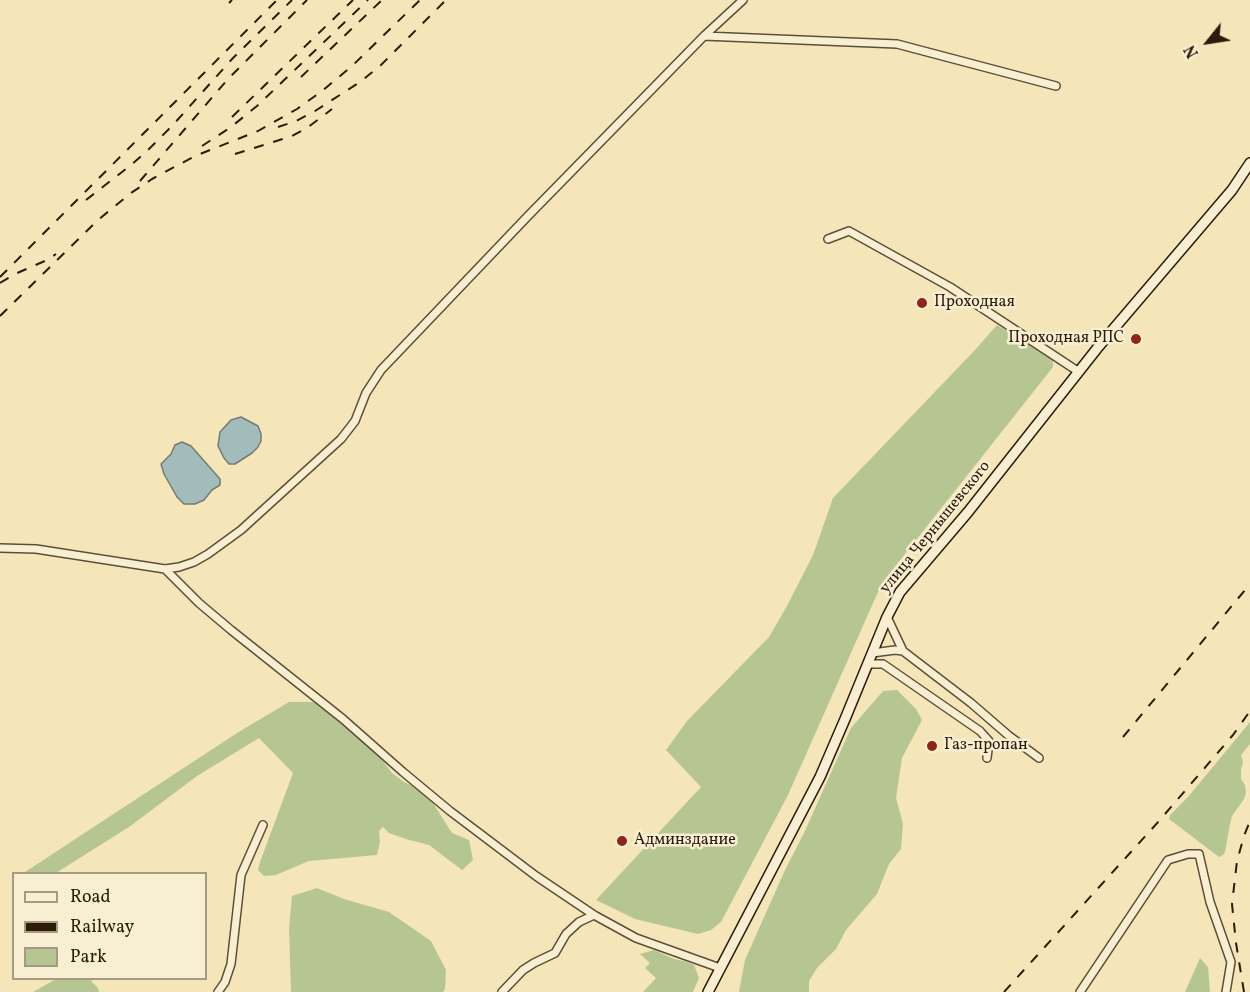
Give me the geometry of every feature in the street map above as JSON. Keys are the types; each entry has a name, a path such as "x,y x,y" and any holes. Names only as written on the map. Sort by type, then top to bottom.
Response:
{"main road":[{"name":"улица Чернышевского","path":"708,992 816,785 887,616 900,592 968,512 1106,339 1232,190 1250,163"}],"street":[{"path":"0,548 36,549 165,569 194,562 225,542 341,439 355,421 366,393 381,370 704,36 743,0"},
{"path":"704,36 897,44 1056,86"},
{"path":"828,239 849,231 950,287 1079,372"},
{"path":"165,569 198,603 343,719 450,811 536,876 594,915 636,938 720,968"},
{"path":"887,616 903,651 1039,758"},
{"path":"872,653 903,651"},
{"path":"868,664 884,664 980,731 989,741 987,758"},
{"path":"218,992 225,982 231,964 240,875 263,825"},
{"path":"1080,992 1168,860 1188,854 1199,854 1210,902 1231,962 1226,992"},
{"path":"502,992 523,970 555,953 566,934 579,922 594,915"}],"green space":[{"path":"997,325 1053,359 1053,367 882,583 788,795 721,922 711,930 698,934 635,919 596,900 701,787 666,750 687,721 769,637 813,555 833,498"},
{"path":"897,690 916,709 922,720 902,758 896,798 903,824 901,849 889,864 877,894 846,930 836,949 817,968 809,981 809,992 739,992 745,960 851,728 883,691"},
{"path":"289,702 316,702 371,745 392,773 404,782 426,792 452,833 469,840 473,860 462,870 429,845 389,833 383,827 379,831 380,842 377,855 309,861 276,875 264,876 258,870 260,862 293,773 259,738 197,776 129,827 58,872 25,872 237,733"},
{"path":"1250,722 1250,744 1241,755 1243,762 1241,779 1246,792 1232,816 1225,852 1219,857 1169,819"},
{"path":"317,888 344,899 389,912 431,941 446,970 443,992 291,992 289,928 292,896"},
{"path":"654,950 694,965 699,978 693,992 643,992 656,978 645,968 650,963 640,954"},
{"path":"1200,958 1208,967 1210,992 1185,992"},
{"path":"54,980 91,980 99,992 33,992"}],"water":[{"path":"241,417 258,426 261,441 252,453 235,464 229,464 218,446 220,432 231,420"},
{"path":"182,442 191,446 220,479 220,485 212,490 204,500 195,504 184,504 177,497 161,464 171,454 175,445"}],"railway":[{"path":"229,3 232,0"},
{"path":"0,277 277,0"},
{"path":"86,200 147,151 233,58 292,0"},
{"path":"140,181 228,79 307,0"},
{"path":"232,117 353,0"},
{"path":"202,146 257,106 368,0"},
{"path":"301,77 382,0"},
{"path":"0,316 98,220 131,193 195,156 258,131 297,109 352,66 420,0"},
{"path":"278,127 315,111 360,82 381,65 446,0"},
{"path":"235,154 292,136 332,109"},
{"path":"0,283 56,254"},
{"path":"1123,737 1250,584"},
{"path":"1004,992 1159,821 1233,735 1250,711"},
{"path":"1244,992 1232,904 1237,861 1250,821"}],"place":[{"name":"Проходная","path":"922,303"},
{"name":"Проходная РПС","path":"1136,339"},
{"name":"Газ-пропан","path":"932,746"},
{"name":"Админздание","path":"622,841"}]}
